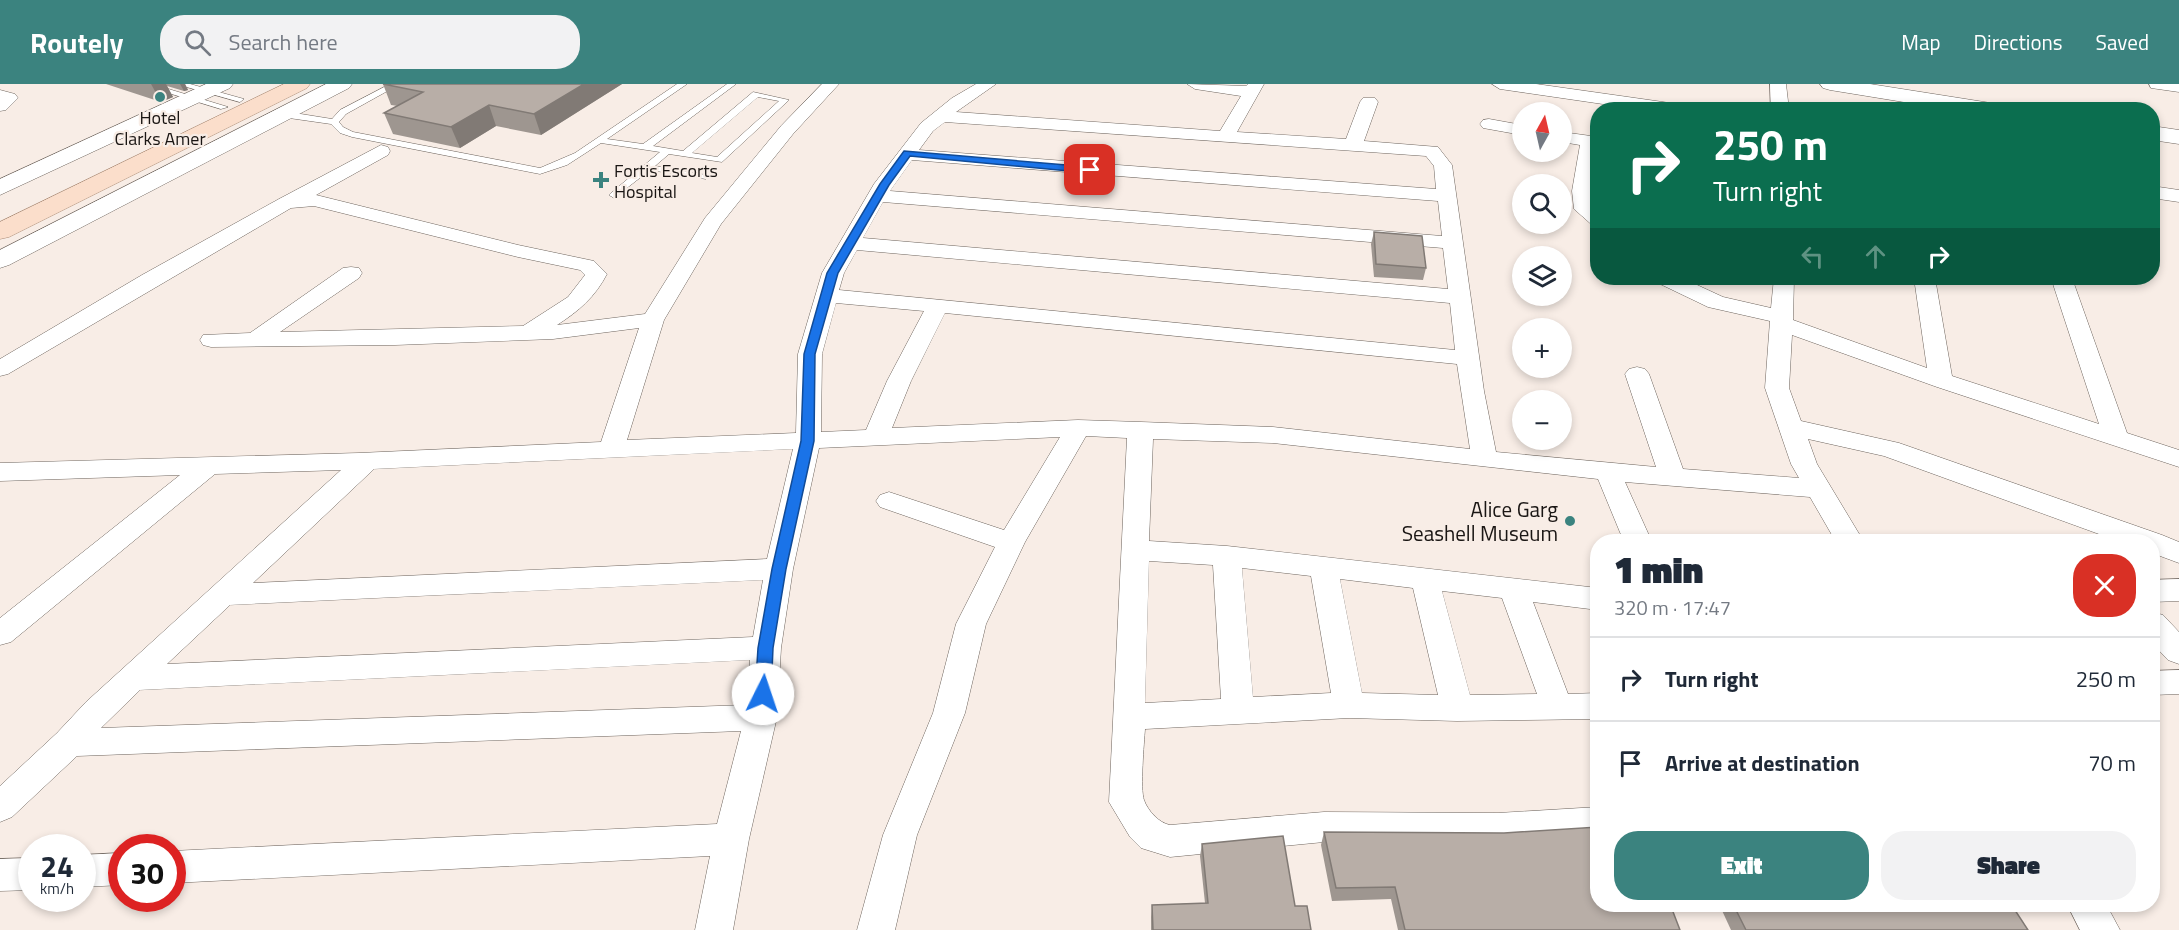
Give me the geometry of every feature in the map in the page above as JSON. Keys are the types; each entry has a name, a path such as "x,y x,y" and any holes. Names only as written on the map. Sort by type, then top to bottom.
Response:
{"main road":[{"path":"0,215 271,84"},
{"path":"0,232 300,84"}],"street":[{"path":"0,260 342,84"},
{"path":"611,450 653,320 712,222 787,130 831,84"},
{"path":"714,930 731,839 761,717 766,648 779,569 808,441 810,354 833,273 878,196 927,127 988,84"},
{"path":"1195,84 1254,88 1226,135"},
{"path":"1500,84 1654,102"},
{"path":"1778,84 1779,102"},
{"path":"1830,84 1960,94 1978,102"},
{"path":"2157,84 2179,87"},
{"path":"0,188 200,90"},
{"path":"0,94 9,98 0,106"},
{"path":"1353,147 1369,102"},
{"path":"940,116 1431,151 1443,165 1468,358 1484,458"},
{"path":"1489,124 1512,128"},
{"path":"2160,134 2179,137"},
{"path":"1572,139 1590,141"},
{"path":"0,369 150,279 381,151"},
{"path":"907,153 1090,170 1448,196"},
{"path":"1590,158 1582,191 1584,209 1590,214"},
{"path":"2160,193 2179,196"},
{"path":"878,196 1454,243"},
{"path":"286,203 314,200 507,248 587,265 596,274 583,297 528,333"},
{"path":"850,243 1461,297"},
{"path":"256,339 351,273"},
{"path":"1681,285 1716,302 1782,320 1941,380 2179,459"},
{"path":"1784,285 1777,388 1804,464 1845,534"},
{"path":"1926,285 1941,380"},
{"path":"2064,285 2116,437"},
{"path":"826,295 1468,358"},
{"path":"875,438 899,381 938,306"},
{"path":"211,340 553,333 653,320"},
{"path":"1636,374 1673,477"},
{"path":"1791,427 1890,449 2130,534"},
{"path":"876,930 900,835 949,713 971,624 1011,542 1078,428"},
{"path":"0,472 367,461 1078,428 1273,435 1608,472 1819,489"},
{"path":"1141,430 1134,550 1126,802 1142,826 1153,837 1170,841 1324,827 1498,828 1590,822"},
{"path":"0,807 69,743 97,711 367,461"},
{"path":"0,634 208,466"},
{"path":"1608,472 1635,534"},
{"path":"888,501 1011,542"},
{"path":"2160,545 2179,553"},
{"path":"1134,550 1227,556 1590,598"},
{"path":"1227,556 1238,709"},
{"path":"223,595 779,569"},
{"path":"1324,569 1349,705"},
{"path":"1425,580 1457,708"},
{"path":"1513,589 1557,706"},
{"path":"2160,591 2179,590"},
{"path":"2160,632 2179,652"},
{"path":"133,678 766,648"},
{"path":"1130,717 1238,709 1349,705 1457,708 1590,706"},
{"path":"69,743 761,717"},
{"path":"186,866 731,839"},
{"path":"0,875 18,874"},
{"path":"2090,912 2101,930"}],"lane":[{"path":"143,84 200,90 232,103"},
{"path":"334,122 344,112 396,84"},
{"path":"334,122 336,128 345,133 540,171 556,168 573,159 683,84"},
{"path":"645,147 732,84"},
{"path":"200,90 232,103"},
{"path":"599,140 719,160 785,100 756,94 685,154"},
{"path":"282,114 334,122"},
{"path":"614,195 666,152"},
{"path":"648,167 703,177"}],"building":[{"path":"383,84 584,84 534,114 489,105 451,127 384,113 423,92"},
{"path":"1374,232 1422,236 1426,268 1376,264"},
{"path":"1590,828 1590,912 1673,912 1680,930 1405,930 1395,887 1336,888 1324,832 1504,833"},
{"path":"1283,836 1295,906 1307,906 1311,930 1153,930 1152,905 1208,903 1202,844"},
{"path":"1737,912 2016,912 2028,930 1746,930"}],"place":[{"name":"Hotel Clarks Amer","path":"160,97"},
{"name":"Fortis Escorts Hospital","path":"601,180"},
{"name":"Alice Garg Seashell Museum","path":"1570,521"}],"route":[{"path":"763,694 766,648 779,569 808,441 810,354 833,273 884,184 907,153 1090,170"}]}
